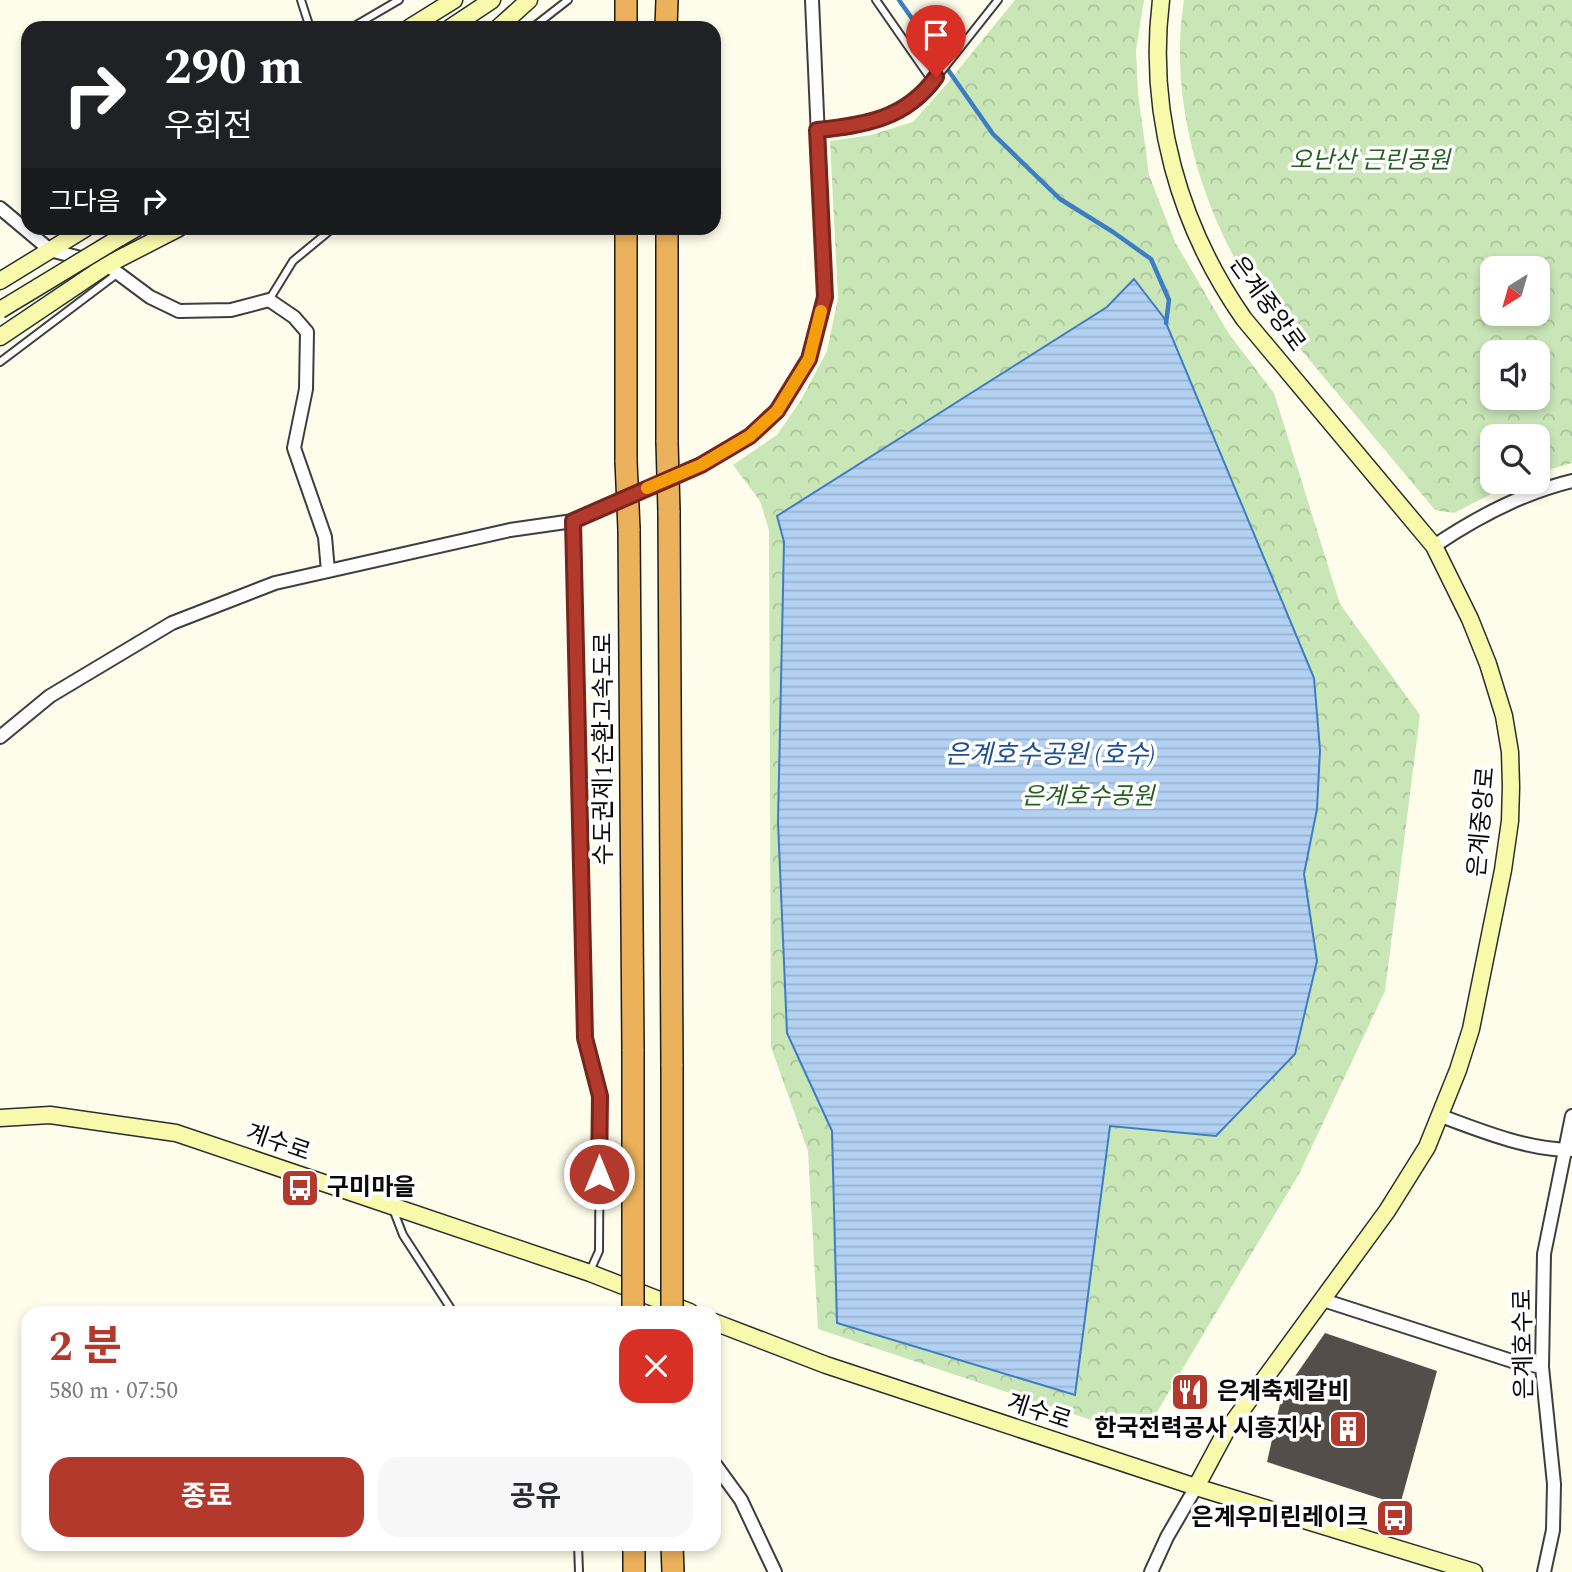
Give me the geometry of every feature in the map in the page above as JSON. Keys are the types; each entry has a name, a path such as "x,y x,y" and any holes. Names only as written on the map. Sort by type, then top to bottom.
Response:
{"highway":[{"path":"626,0 626,21"},
{"name":"수도권제1순환고속도로","path":"626,235 633,1306"},
{"path":"667,235 671,1306"},
{"path":"634,1551 634,1572"},
{"path":"672,1551 673,1572"}],"street":[{"path":"420,21 454,0"},
{"path":"460,21 492,0"},
{"path":"506,21 529,0"},
{"path":"0,737 50,696 172,623 275,583 510,530 573,521 701,465 750,436 777,411 809,359 825,297 812,0"},
{"name":"은계중앙로","path":"1150,1572 1225,1433 1413,1172 1441,1116 1471,1029 1483,974 1503,870 1510,821 1511,787 1510,752 1504,716 1488,664 1470,619 1434,546 1258,338 1226,293 1209,262 1178,189 1162,118 1157,74 1161,0"},
{"path":"0,208 21,222"},
{"path":"36,235 50,250 113,269 150,297 179,311 231,310 269,300 294,317 307,332 306,389 294,448 325,537 328,571"},
{"path":"0,281 75,235"},
{"path":"0,310 124,235"},
{"path":"0,337 168,235"},
{"path":"1434,546 1502,506 1529,494 1572,481"},
{"name":"계수로","path":"0,1118 50,1115 176,1133 590,1273 675,1306"},
{"path":"1441,1116 1514,1140 1569,1150"},
{"name":"은계호수로","path":"1544,1572 1553,1530 1554,1484 1542,1367 1544,1254 1551,1209 1569,1150 1572,1116"},
{"path":"1323,1300 1512,1361 1542,1367"},
{"name":"계수로","path":"721,1325 826,1365 1196,1488 1474,1572"},
{"path":"721,1473 741,1500 775,1572"}],"lane":[{"path":"301,0 308,21"},
{"path":"363,21 399,0"},
{"path":"542,21 568,0"},
{"path":"877,0 935,80"},
{"path":"817,130 864,125 906,108 935,80 998,0"},
{"path":"269,300 293,261 325,235"},
{"path":"0,362 113,269"},
{"path":"573,521 585,1038 600,1096 599,1251 590,1273"},
{"path":"391,1205 403,1235 449,1306"},
{"path":"578,1551 579,1572"}],"green space":[{"name":"은계호수공원 (호수)","path":"1015,0 1144,0 1136,50 1138,93 1149,175 1175,242 1229,334 1274,393 1340,604 1420,715 1385,991 1299,1174 1142,1437 818,1329 808,1151 771,1047 769,530 760,501 733,465 777,435 801,400 827,351 838,298 830,141 871,135 913,122"},
{"name":"오난산 근린공원","path":"1184,0 1572,0 1572,463 1550,469 1550,424 1480,424 1480,494 1491,494 1454,513 1435,510 1267,310 1251,287 1227,244 1200,177 1184,107 1180,71"}],"water":[{"name":"은계호수공원 (호수)","path":"1134,279 1164,318 1314,678 1320,750 1317,809 1304,874 1317,961 1295,1054 1216,1136 1110,1126 1075,1395 837,1323 832,1131 787,1033 778,822 784,542 777,516 1107,307"}],"building":[{"name":"한국전력공사 시흥지사","path":"1325,1333 1437,1371 1400,1505 1267,1462 1282,1395"}],"waterway":[{"path":"899,0 993,134 1060,199 1151,259 1169,300 1166,323"}],"slow traffic":[{"path":"647,488 701,465 750,436 777,411 809,359 821,311"}],"place":[{"name":"구미마을","path":"300,1188"},
{"name":"은계축제갈비","path":"1190,1392"},
{"name":"한국전력공사 시흥지사","path":"1348,1429"},
{"name":"은계우미린레이크","path":"1395,1518"}],"route":[{"path":"599,1174 600,1096 585,1038 573,521 701,465 750,436 777,411 809,359 825,297 817,130 864,125 906,108 936,77"}],"park label":[{"name":"은계호수공원","path":"1088,797"}]}
